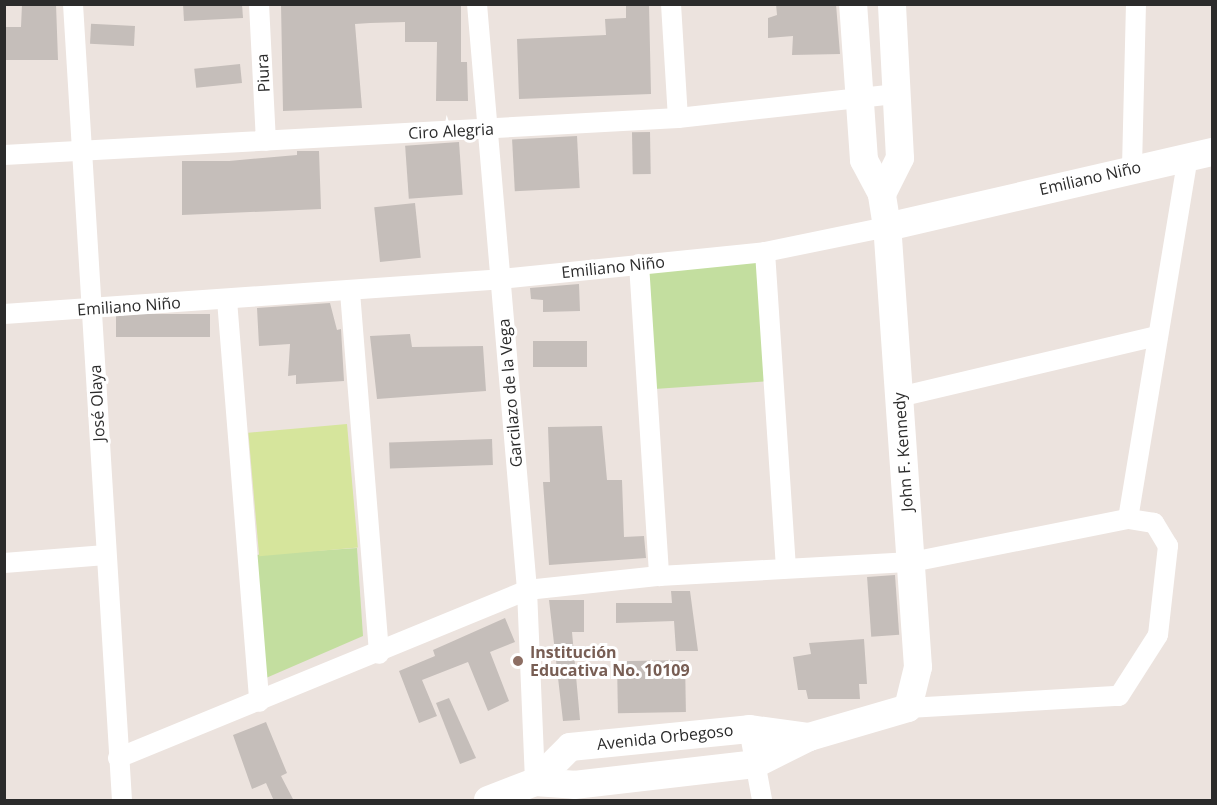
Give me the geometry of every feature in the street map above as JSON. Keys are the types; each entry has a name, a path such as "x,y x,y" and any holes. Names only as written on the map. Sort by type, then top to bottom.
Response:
{"main road":[{"name":"John F. Kennedy","path":"853,4 864,160 882,194 887,227 918,667 908,708"},
{"path":"882,194 900,158 892,4"},
{"name":"Emiliano Niño","path":"887,227 1132,168 1200,154"},
{"name":"Avenida Orbegoso","path":"488,801 528,791 756,764 809,737 908,708"},
{"name":"Avenida Orbegoso","path":"528,791 570,747 749,729 809,737"}],"street":[{"name":"José Olaya","path":"74,4 80,151 92,308 117,758 122,801"},
{"name":"Piura","path":"259,4 266,141"},
{"name":"Garcilazo de la Vega","path":"477,4 526,590 528,791"},
{"path":"671,4 678,118"},
{"path":"1132,168 1136,4"},
{"name":"Ciro Alegria","path":"4,155 678,118 858,96 897,94"},
{"path":"1128,519 1158,336 1200,154"},
{"name":"Emiliano Niño","path":"4,314 350,292 501,279 765,252 887,227"},
{"path":"765,252 786,568"},
{"path":"639,264 659,576"},
{"path":"350,292 379,654"},
{"path":"227,300 258,702"},
{"path":"899,396 1158,336"},
{"path":"117,758 379,654 526,590 659,576 912,562 1128,519 1154,523 1168,546 1158,635 1119,696 908,708"},
{"path":"4,564 106,555"},
{"path":"749,729 761,796"}],"green space":[{"path":"765,252 774,381 647,390 638,261"},
{"path":"347,424 358,548 259,556 248,433"},
{"path":"357,548 363,636 266,678 255,555"}],"building":[{"path":"22,4 56,4 58,60 4,60 4,27 21,27"},
{"path":"183,4 242,4 243,18 184,21"},
{"path":"281,4 461,4 461,62 467,62 468,101 436,101 437,42 405,42 405,22 370,23 355,24 362,108 283,111"},
{"path":"626,4 649,4 651,94 519,99 517,39 606,35 605,19 626,18"},
{"path":"776,4 836,4 840,54 792,55 793,36 768,38 768,18 777,15"},
{"path":"91,24 135,26 134,46 90,44"},
{"path":"240,64 242,83 196,88 194,69"},
{"path":"632,132 650,132 651,174 633,174"},
{"path":"577,136 580,188 515,191 512,139"},
{"path":"459,142 463,195 409,199 405,146"},
{"path":"297,151 319,151 321,209 182,215 182,161 229,161 297,155"},
{"path":"415,203 421,258 380,262 374,207"},
{"path":"579,284 580,311 543,312 543,300 531,299 530,288"},
{"path":"330,303 337,330 341,329 344,381 296,384 296,375 288,376 290,344 259,346 257,308"},
{"path":"116,314 210,314 210,337 116,337"},
{"path":"410,334 412,347 483,346 486,391 377,399 370,336"},
{"path":"533,341 587,341 587,367 533,367"},
{"path":"602,426 607,480 622,480 624,537 644,536 646,558 549,565 543,482 550,482 548,427"},
{"path":"492,439 493,465 390,469 389,443"},
{"path":"895,575 899,635 871,637 867,577"},
{"path":"671,591 690,591 698,651 676,651 674,621 616,623 616,603 672,603"},
{"path":"549,600 584,600 584,632 572,632 580,720 563,721"},
{"path":"505,618 515,642 490,652 509,701 488,711 468,662 422,680 437,716 419,723 399,671 435,656 433,650"},
{"path":"864,639 867,684 859,684 860,699 808,699 806,690 798,690 793,657 811,654 809,643"},
{"path":"685,660 686,712 618,713 617,661"},
{"path":"449,698 476,758 460,764 436,703"},
{"path":"266,722 287,773 281,776 294,801 274,801 266,783 252,789 233,735"}],"place":[{"name":"Institución Educativa No. 10109","path":"518,661"}]}
